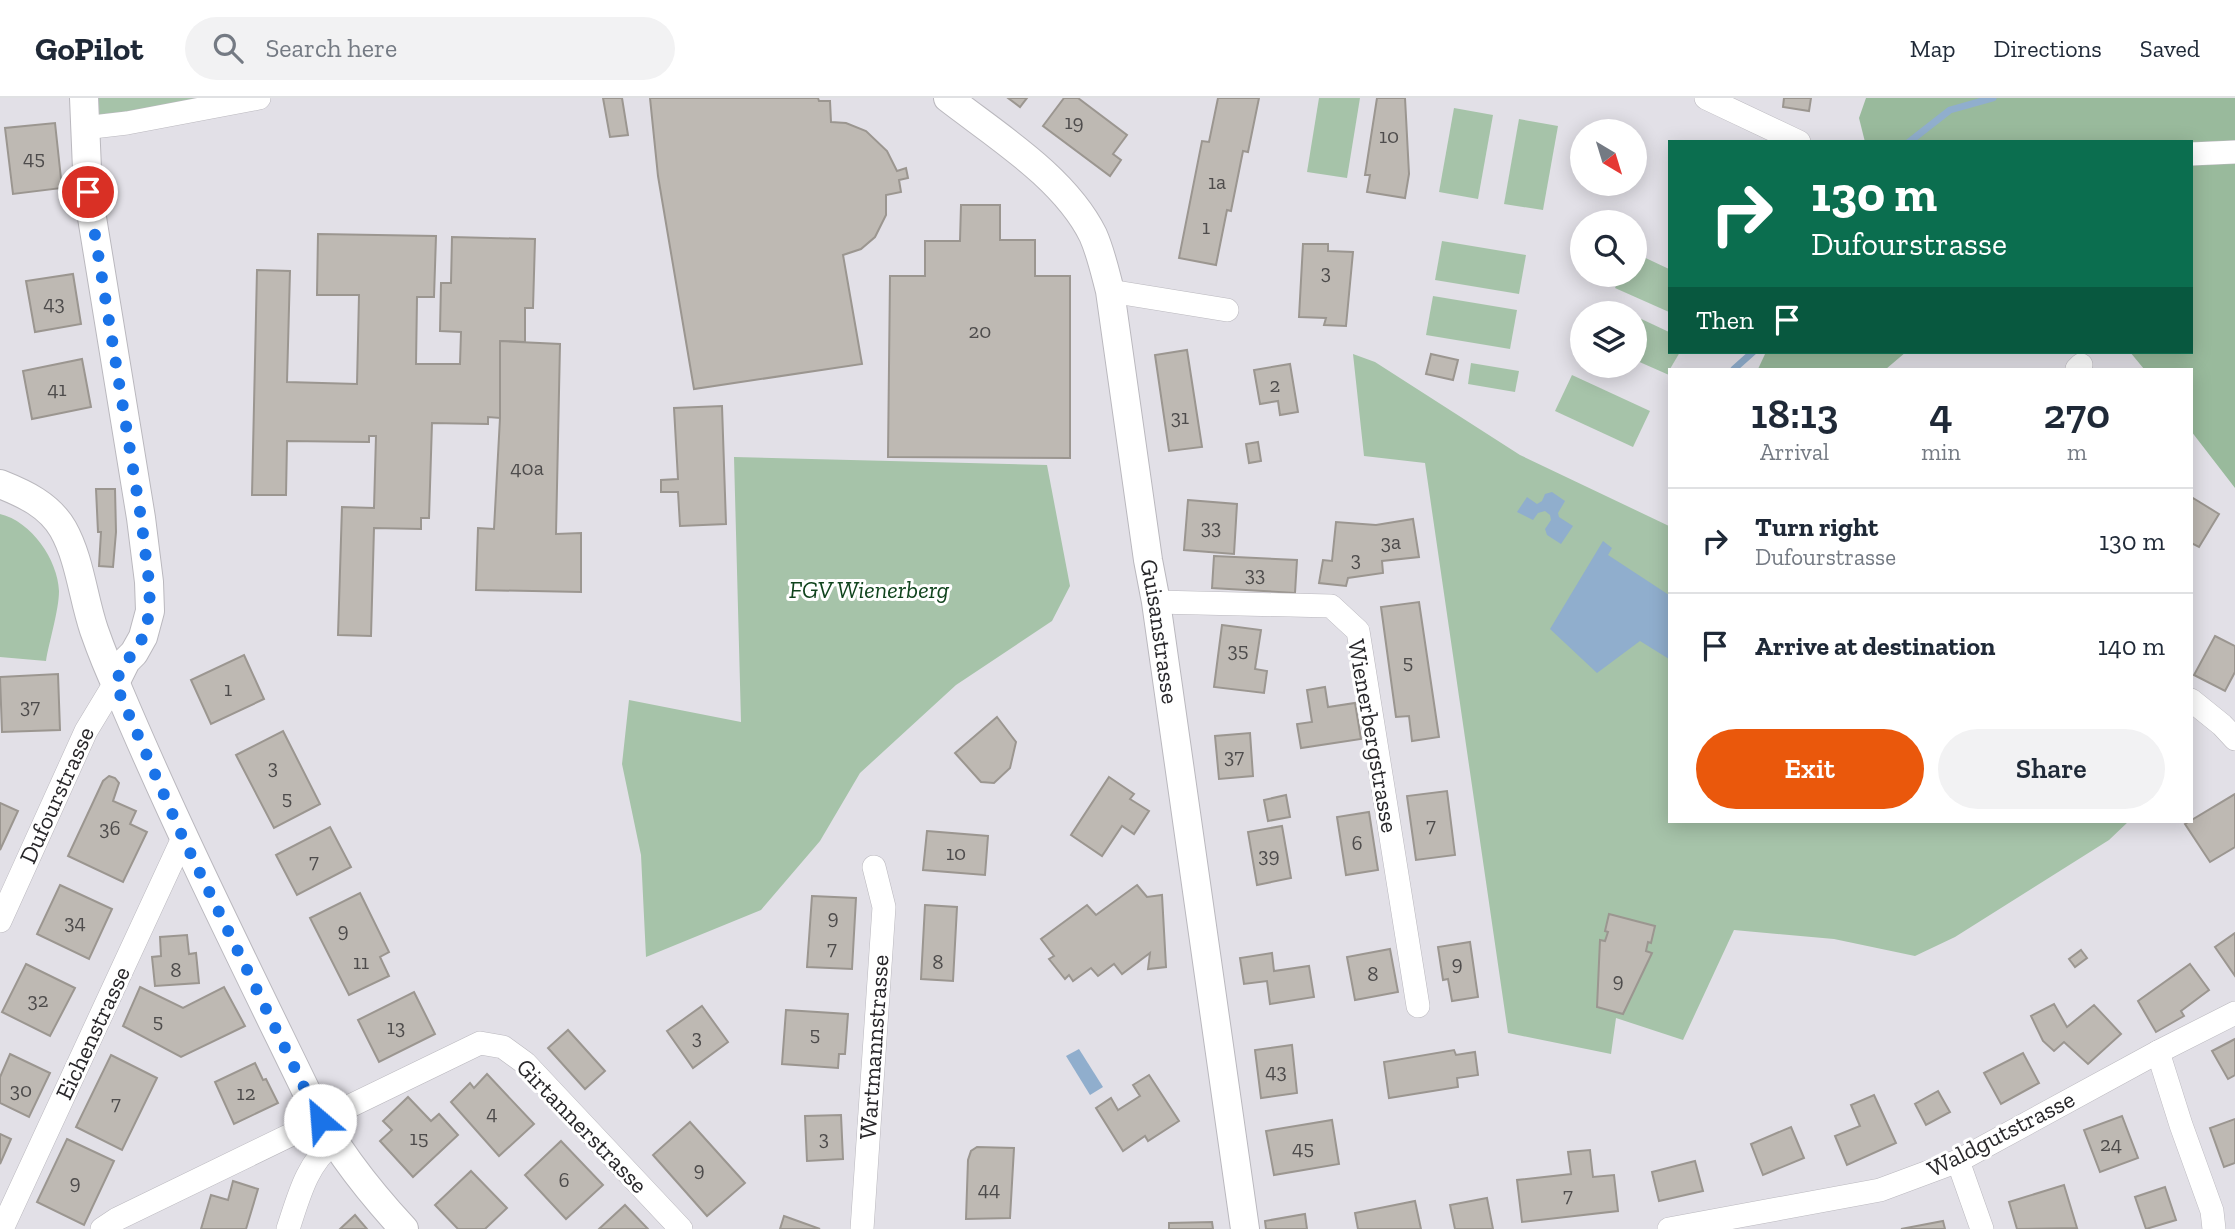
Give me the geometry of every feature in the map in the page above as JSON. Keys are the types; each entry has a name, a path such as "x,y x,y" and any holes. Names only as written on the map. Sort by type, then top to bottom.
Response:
{"street":[{"name":"Dufourstrasse","path":"0,921 86,731 143,637 150,611 141,518 88,192 83,98"},
{"path":"84,128 127,123 259,98"},
{"name":"Guisanstrasse","path":"948,98 1068,196 1093,235 1102,257 1110,291 1156,602 1245,1229"},
{"path":"1706,98 1794,140"},
{"path":"2193,154 2235,152"},
{"path":"1110,291 1227,310"},
{"path":"0,484 33,499 53,516 62,529 69,543 94,631 183,838 327,1131 361,1179 404,1229"},
{"name":"Wienerbergstrasse","path":"1156,602 1331,606 1358,631 1418,1006"},
{"path":"2193,702 2222,724 2235,739"},
{"name":"Eichenstrasse","path":"2,1229 183,838"},
{"name":"Wartmannstrasse","path":"862,1229 884,906 874,867"},
{"name":"Waldgutstrasse","path":"1669,1229 1881,1190 1958,1161 2235,1013"},
{"name":"Girtannerstrasse","path":"102,1229 117,1219 327,1131 384,1092 481,1044 503,1047 525,1063 681,1229"},
{"path":"2158,1052 2212,1211 2214,1229"},
{"path":"288,1229 310,1169 321,1153 327,1131"},
{"path":"1958,1161 1982,1229"}],"green space":[{"path":"87,98 256,98 84,128"},
{"path":"1319,98 1360,98 1347,178 1307,172"},
{"path":"1866,98 2235,98 2235,141 2193,145 2193,140 1864,140 1859,118"},
{"path":"1454,108 1493,115 1478,199 1439,192"},
{"path":"1519,119 1558,126 1543,210 1504,204"},
{"path":"2235,158 2235,488 2193,434 2193,368 2143,368 2132,354 2193,354 2193,161"},
{"path":"1442,241 1526,255 1519,294 1435,280"},
{"path":"1647,259 1668,269 1668,312 1647,301 1615,288 1647,287"},
{"path":"1433,296 1517,310 1510,349 1426,335"},
{"path":"1647,322 1668,332 1668,354 1679,354 1668,368 1668,375 1647,365"},
{"path":"1353,354 1375,362 1520,455 1668,526 1668,823 2127,823 2109,840 1955,937 1915,956 1834,939 1734,930 1683,1040 1616,1018 1611,1054 1508,1033 1425,463 1364,456"},
{"path":"1765,354 1904,354 1887,368 1758,368"},
{"path":"1471,363 1519,371 1515,392 1468,384"},
{"path":"1571,378 1578,378 1650,411 1633,447 1555,411"},
{"name":"FGV Wienerberg","path":"734,457 1047,465 1070,586 1052,621 956,685 860,773 820,841 761,910 646,957 641,855 622,764 629,700 741,722"},
{"path":"0,514 11,518 32,533 54,567 59,599 46,661 0,657"}],"water":[{"path":"1552,492 1565,501 1558,513 1559,517 1573,526 1561,544 1547,535 1545,529 1551,520 1545,511 1538,513 1533,520 1517,512 1527,497 1537,504 1545,494"},
{"path":"1603,541 1612,548 1608,555 1668,594 1668,658 1640,641 1597,673 1550,629"},
{"path":"1079,1049 1103,1087 1090,1095 1066,1056"}],"building":[{"path":"603,98 622,98 628,135 610,137"},
{"path":"650,98 818,98 819,101 830,101 831,122 846,123 866,131 887,151 897,171 906,168 908,178 899,180 901,192 886,195 886,215 875,237 861,249 843,255 862,364 694,389 658,176"},
{"path":"1008,98 1027,98 1020,107"},
{"path":"1064,98 1078,98 1127,135 1113,154 1121,160 1110,176 1043,126"},
{"path":"1218,98 1259,98 1248,152 1243,151 1231,211 1227,210 1216,265 1179,258 1202,141 1209,142"},
{"path":"1377,98 1405,98 1409,174 1405,198 1367,192 1370,175 1365,175"},
{"path":"1784,98 1811,98 1809,111 1783,107"},
{"path":"55,123 62,188 13,194 5,128"},
{"path":"961,205 1000,205 1000,240 1035,240 1035,276 1070,276 1070,458 888,457 890,276 925,276 925,241 960,241"},
{"path":"318,234 436,236 434,297 417,297 416,364 460,364 461,332 440,331 441,283 451,283 452,237 535,239 533,308 525,308 525,342 500,341 500,418 488,417 488,424 432,423 429,518 421,518 421,529 374,528 371,636 338,635 342,507 374,508 376,436 369,436 369,442 287,441 286,495 252,495 257,270 290,271 287,382 357,384 359,295 317,295"},
{"path":"1303,244 1328,244 1328,251 1353,252 1346,326 1324,325 1326,318 1299,317"},
{"path":"73,274 81,324 35,332 26,281"},
{"path":"500,341 560,344 556,534 581,533 581,592 476,590 478,528 494,529 500,418"},
{"path":"1187,350 1202,447 1169,451 1155,355"},
{"path":"1431,354 1458,360 1453,380 1426,374"},
{"path":"82,359 91,407 32,419 23,371"},
{"path":"1290,364 1298,412 1280,415 1278,401 1260,404 1254,370"},
{"path":"722,406 726,524 680,526 678,492 661,492 661,480 678,479 674,408"},
{"path":"1258,442 1261,461 1249,463 1246,444"},
{"path":"96,489 115,489 116,532 113,567 99,566 101,532 98,532"},
{"path":"2193,498 2219,514 2199,547 2193,544"},
{"path":"1188,500 1237,504 1234,554 1184,550"},
{"path":"1413,519 1419,557 1382,561 1383,573 1348,578 1346,586 1319,583 1323,560 1332,561 1336,522 1376,525"},
{"path":"1214,556 1297,560 1295,593 1212,588"},
{"path":"1419,602 1439,737 1412,741 1409,716 1396,717 1381,607"},
{"path":"1222,625 1261,630 1255,669 1267,671 1264,693 1214,687"},
{"path":"2215,636 2235,646 2235,672 2225,691 2194,675"},
{"path":"244,655 264,699 211,724 191,680"},
{"path":"58,674 60,730 2,732 0,677"},
{"path":"1325,687 1328,707 1355,703 1361,739 1301,748 1297,724 1312,722 1307,690"},
{"path":"997,717 1016,742 1010,768 994,783 981,782 955,753"},
{"path":"283,731 320,804 274,828 236,755"},
{"path":"1250,733 1253,776 1219,779 1215,736"},
{"path":"109,776 119,783 113,801 136,811 130,824 147,832 123,882 68,856 103,781"},
{"path":"1109,777 1134,794 1130,799 1149,811 1134,834 1122,826 1102,856 1071,835"},
{"path":"1447,791 1455,855 1416,860 1407,796"},
{"path":"2235,794 2235,847 2210,862 2185,824 2193,823 2193,819"},
{"path":"1286,795 1290,817 1268,821 1264,800"},
{"path":"0,803 18,811 0,850"},
{"path":"1369,812 1378,870 1346,875 1337,817"},
{"path":"1282,826 1291,878 1257,885 1248,832"},
{"path":"330,827 351,867 297,895 276,855"},
{"path":"927,831 988,836 985,875 923,870"},
{"path":"60,885 112,909 89,959 37,934"},
{"path":"1137,885 1147,897 1162,895 1166,967 1148,969 1150,953 1122,974 1114,964 1098,976 1091,968 1073,981 1069,975 1065,979 1049,959 1054,956 1041,939 1087,905 1096,915"},
{"path":"360,893 389,952 380,957 389,976 349,995 310,918"},
{"path":"812,896 856,898 852,969 807,967"},
{"path":"925,905 957,907 953,981 921,979"},
{"path":"1609,914 1655,926 1646,951 1652,953 1623,1014 1597,1007 1600,940 1605,941"},
{"path":"2235,933 2235,976 2215,947"},
{"path":"187,935 189,954 196,953 199,983 155,986 152,957 161,956 160,937"},
{"path":"1470,942 1478,997 1452,1001 1448,979 1443,980 1438,947"},
{"path":"1390,949 1398,992 1355,1000 1347,957"},
{"path":"2081,950 2087,958 2075,967 2069,959"},
{"path":"1272,953 1274,971 1309,966 1314,997 1270,1004 1267,981 1244,984 1240,958"},
{"path":"26,964 75,988 50,1036 2,1012"},
{"path":"2190,964 2209,990 2181,1011 2184,1016 2156,1032 2138,1001"},
{"path":"140,987 183,1008 224,987 245,1026 181,1057 123,1026"},
{"path":"414,992 435,1034 379,1062 358,1020"},
{"path":"2054,1004 2067,1027 2094,1005 2121,1034 2088,1064 2064,1042 2054,1051 2043,1041 2031,1016"},
{"path":"702,1006 728,1042 693,1068 667,1031"},
{"path":"786,1010 848,1014 845,1054 839,1054 838,1068 782,1064"},
{"path":"568,1030 605,1071 585,1089 548,1048"},
{"path":"2235,1039 2235,1075 2228,1079 2212,1051"},
{"path":"1292,1045 1297,1093 1261,1098 1255,1050"},
{"path":"1454,1050 1456,1055 1475,1052 1478,1075 1457,1078 1458,1087 1389,1098 1384,1062"},
{"path":"2023,1053 2039,1083 2001,1104 1984,1073"},
{"path":"10,1054 50,1073 29,1117 0,1103 0,1077"},
{"path":"111,1055 157,1078 122,1150 76,1127"},
{"path":"255,1063 278,1103 234,1124 215,1082"},
{"path":"487,1074 534,1124 499,1156 451,1102 470,1083 474,1088"},
{"path":"1149,1075 1179,1121 1148,1141 1145,1136 1123,1151 1096,1108 1111,1098 1118,1110 1140,1096 1133,1085"},
{"path":"1938,1091 1950,1112 1926,1125 1915,1104"},
{"path":"1874,1095 1896,1143 1847,1165 1835,1136 1860,1126 1851,1105"},
{"path":"408,1097 431,1121 439,1114 458,1135 413,1177 380,1141 392,1130 383,1121"},
{"path":"841,1115 843,1159 807,1161 805,1116"},
{"path":"2122,1116 2138,1158 2100,1172 2084,1130"},
{"path":"2235,1119 2235,1163 2224,1167 2210,1128"},
{"path":"1332,1120 1339,1164 1274,1175 1266,1131"},
{"path":"690,1122 745,1183 707,1216 653,1155"},
{"path":"1791,1127 1804,1158 1763,1175 1751,1144"},
{"path":"0,1134 11,1139 0,1164"},
{"path":"67,1139 114,1161 84,1225 37,1202"},
{"path":"561,1141 603,1185 566,1219 525,1175"},
{"path":"977,1147 1014,1148 1010,1218 966,1219 968,1160 971,1151"},
{"path":"1590,1150 1593,1177 1614,1175 1618,1211 1522,1222 1517,1180 1571,1174 1568,1152"},
{"path":"1695,1161 1703,1191 1659,1201 1652,1172"},
{"path":"471,1171 507,1208 485,1229 458,1229 435,1205"},
{"path":"233,1181 258,1189 246,1229 201,1229 211,1195 228,1200"},
{"path":"2064,1185 2077,1228 2017,1229 2009,1202"},
{"path":"2165,1187 2176,1220 2146,1229 2135,1197"},
{"path":"1487,1198 1493,1229 1455,1229 1450,1205"},
{"path":"1415,1201 1421,1229 1358,1229 1355,1213"},
{"path":"625,1205 648,1229 599,1229"},
{"path":"1305,1214 1307,1229 1266,1229 1265,1221"},
{"path":"355,1215 367,1229 340,1229"},
{"path":"784,1216 820,1229 780,1229"},
{"path":"1943,1221 1945,1229 1901,1229"},
{"path":"1212,1222 1213,1229 1169,1229 1169,1223"}],"waterway":[{"path":"1912,140 1950,110 1993,98"},
{"path":"1735,368 1751,354"}],"route":[{"path":"88,192 149,582 150,611 143,637 115,683 183,838 320,1120"}]}
